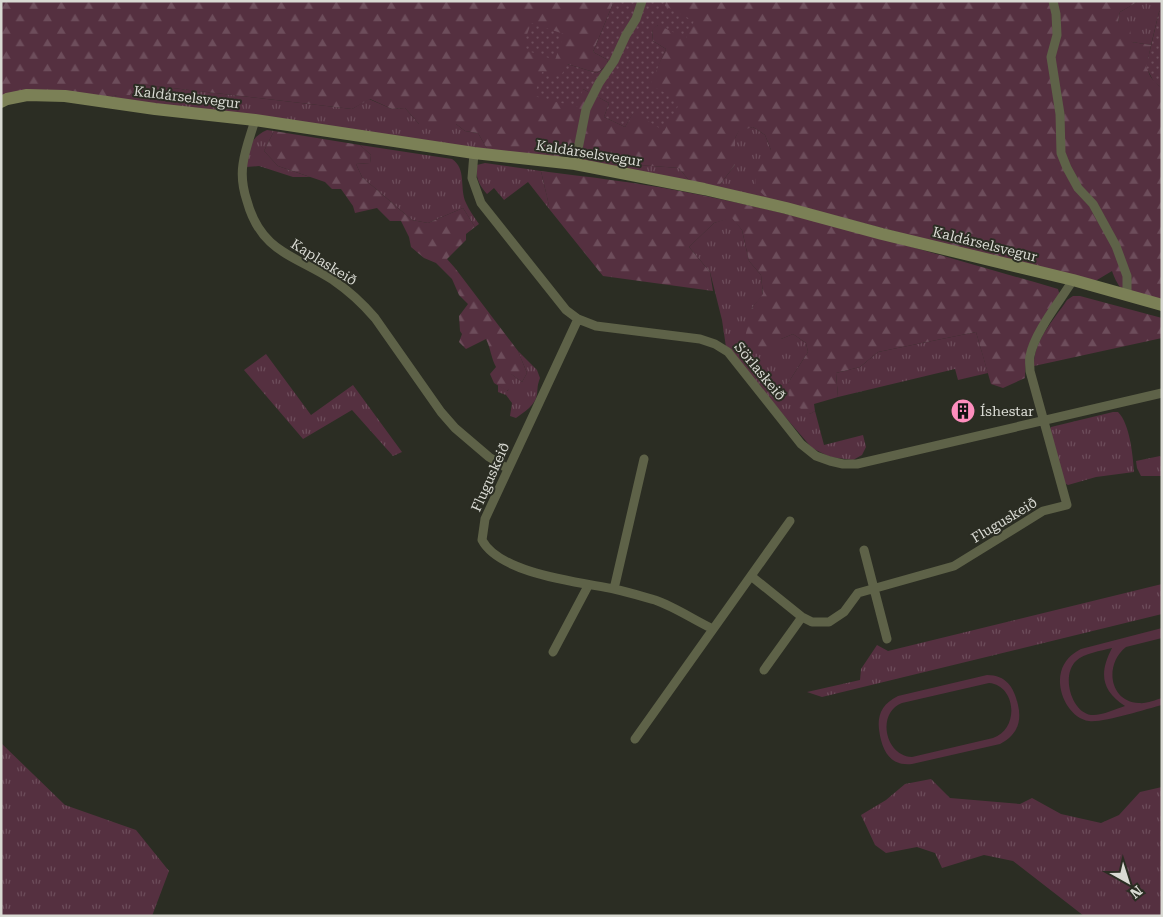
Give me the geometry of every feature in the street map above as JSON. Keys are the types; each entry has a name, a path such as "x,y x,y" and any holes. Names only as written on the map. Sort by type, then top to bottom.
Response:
{"street":[{"path":"575,164 586,109 636,19 642,1"},
{"path":"1053,1 1057,35 1051,58 1060,114 1062,153 1067,168 1078,188 1093,204 1116,246 1127,276 1127,296"},
{"name":"Kaldárselsvegur","path":"1,102 27,95 43,95 255,120 474,153 575,164 731,195 1072,280 1162,305"},
{"name":"Kaplaskeið","path":"255,120 243,163 242,186 253,220 263,234 281,251 333,280 364,305 441,412 455,428 489,457 508,469"},
{"name":"Sörlaskeið","path":"474,153 472,178 481,202 566,310 578,319 596,326 700,339 722,347 738,364 801,444 816,456 830,461 857,464 1162,393"},
{"path":"1043,421 1030,371 1029,357 1033,344 1072,280"},
{"name":"Fluguskeið","path":"578,319 485,519 482,540 488,550 521,568 563,580 657,601 713,629"},
{"name":"Fluguskeið","path":"802,618 818,623 834,620 844,612 858,593 954,566 1043,511 1066,505 1043,421"},
{"path":"614,590 644,459"},
{"path":"636,739 790,521"},
{"path":"864,550 887,639"},
{"path":"751,576 802,618 764,670"},
{"path":"553,652 588,586"}],"green space":[{"path":"1,1 614,1 593,52 608,60 607,65 597,73 567,64 583,89 609,103 604,117 625,127 649,85 666,49 653,41 652,29 658,25 666,1 1139,1 1120,12 1118,22 1130,29 1132,42 1151,45 1148,59 1149,74 1162,88 1162,308 1145,303 1125,293 1112,271 1092,283 767,198 756,188 755,170 771,150 765,135 753,127 739,131 735,138 735,165 718,187 691,183 679,168 626,164 615,165 605,161 599,163 581,161 582,148 552,161 490,154 478,133 465,131 456,124 419,124 405,108 392,109 370,99 352,109 138,84 130,95 117,95 107,98 1,96"},
{"path":"614,1 666,1 665,6 694,21 686,38 658,25 652,30 653,41 666,49 650,85 681,101 664,131 634,112 625,127 604,117 609,103 583,89 577,107 534,96 542,72 561,76 567,64 597,73 607,66 608,60 593,52"},
{"path":"1139,1 1162,1 1162,8 1159,12 1151,45 1132,42 1118,22 1120,12"},
{"path":"1162,8 1162,88 1154,82 1146,67 1159,12"},
{"path":"531,23 564,34 555,60 522,49"},
{"path":"138,84 352,109 369,99 392,109 405,108 419,124 456,124 465,131 478,133 490,154 107,98 117,95 130,95"},
{"path":"753,127 765,135 771,150 767,198 718,187 735,165 735,138 739,130"},
{"path":"267,130 274,131 264,151 278,166 310,177 293,177 259,166 246,167 249,149 253,140"},
{"path":"274,131 360,145 371,155 370,163 356,164 362,177 412,220 428,223 463,208 475,227 466,234 466,240 447,259 518,351 527,373 522,382 511,374 512,385 507,391 494,383 490,374 496,367 486,339 466,349 459,342 462,334 459,316 468,304 459,295 452,279 436,263 424,258 411,247 409,237 401,221 390,221 377,208 355,213 353,206 341,189 332,189 325,182 278,166 264,151"},
{"path":"360,145 452,159 460,168 466,203 479,224 475,227 463,208 428,223 412,220 362,177 356,164 370,163 371,155"},
{"path":"605,161 615,165 626,164 679,168 691,183 599,163"},
{"path":"485,163 541,171 550,210 528,182 504,200 494,188 487,194 477,177 477,165"},
{"path":"541,171 663,188 775,211 1058,289 1060,296 1040,325 1031,343 1025,378 1003,388 991,384 976,332 878,352 860,367 836,373 838,397 814,404 815,411 810,414 789,402 788,383 808,352 806,343 793,334 781,339 774,349 757,353 745,338 751,309 763,294 761,275 749,261 742,230 732,218 714,223 689,247 710,272 713,291 603,276 550,210"},
{"path":"732,217 742,230 749,261 761,275 763,295 751,309 781,339 793,334 806,343 808,352 788,383 810,414 815,411 824,445 863,435 866,447 862,455 853,460 830,457 812,448 753,380 727,354 722,320 710,272 689,247 714,223"},
{"path":"1073,296 1080,296 1162,318 1162,338 1034,366 1037,348 1041,339 1067,300"},
{"path":"976,332 988,373 958,380 955,369 838,397 836,373 860,367 878,352"},
{"path":"518,351 537,370 540,378 534,402 516,418 510,416 512,403 506,395 498,392 498,385 508,391 510,373 522,382 527,373"},
{"path":"266,354 311,415 353,385 402,452 393,456 352,410 303,439 244,370"},
{"path":"1118,412 1125,424 1130,440 1134,472 1096,477 1068,485 1060,481 1049,432 1051,427"},
{"path":"1160,456 1162,458 1162,476 1141,476 1136,461"},
{"path":"1162,584 1162,614 822,697 807,692 860,680 861,669 877,645 888,651"},
{"path":"1162,628 1162,638 1126,647 1119,654 1113,672 1113,681 1121,696 1129,701 1142,703 1162,698 1162,705 1096,721 1082,719 1075,715 1062,695 1060,679 1062,668 1066,661 1081,649","holes":["1112,648 1104,673 1107,687 1111,694 1125,706 1091,715 1078,707 1074,700 1070,692 1069,675 1076,661 1083,656"]},
{"path":"987,675 999,677 1008,683 1014,693 1018,705 1019,722 1011,736 1000,744 912,764 895,762 885,751 881,740 879,720 886,704 898,696","holes":["989,683 1005,691 1009,699 1011,717 1008,726 1002,733 993,738 912,757 903,755 895,750 890,742 887,733 889,716 894,708 902,703"]},
{"path":"1,743 65,805 136,830 169,871 152,916 1,916"},
{"path":"931,779 950,798 1020,804 1032,798 1061,814 1101,823 1119,815 1140,792 1162,787 1162,916 1084,916 1013,861 984,855 942,868 935,853 917,847 886,853 875,845 861,815 886,800 905,784"}],"place":[{"name":"Íshestar","path":"963,411"}]}
